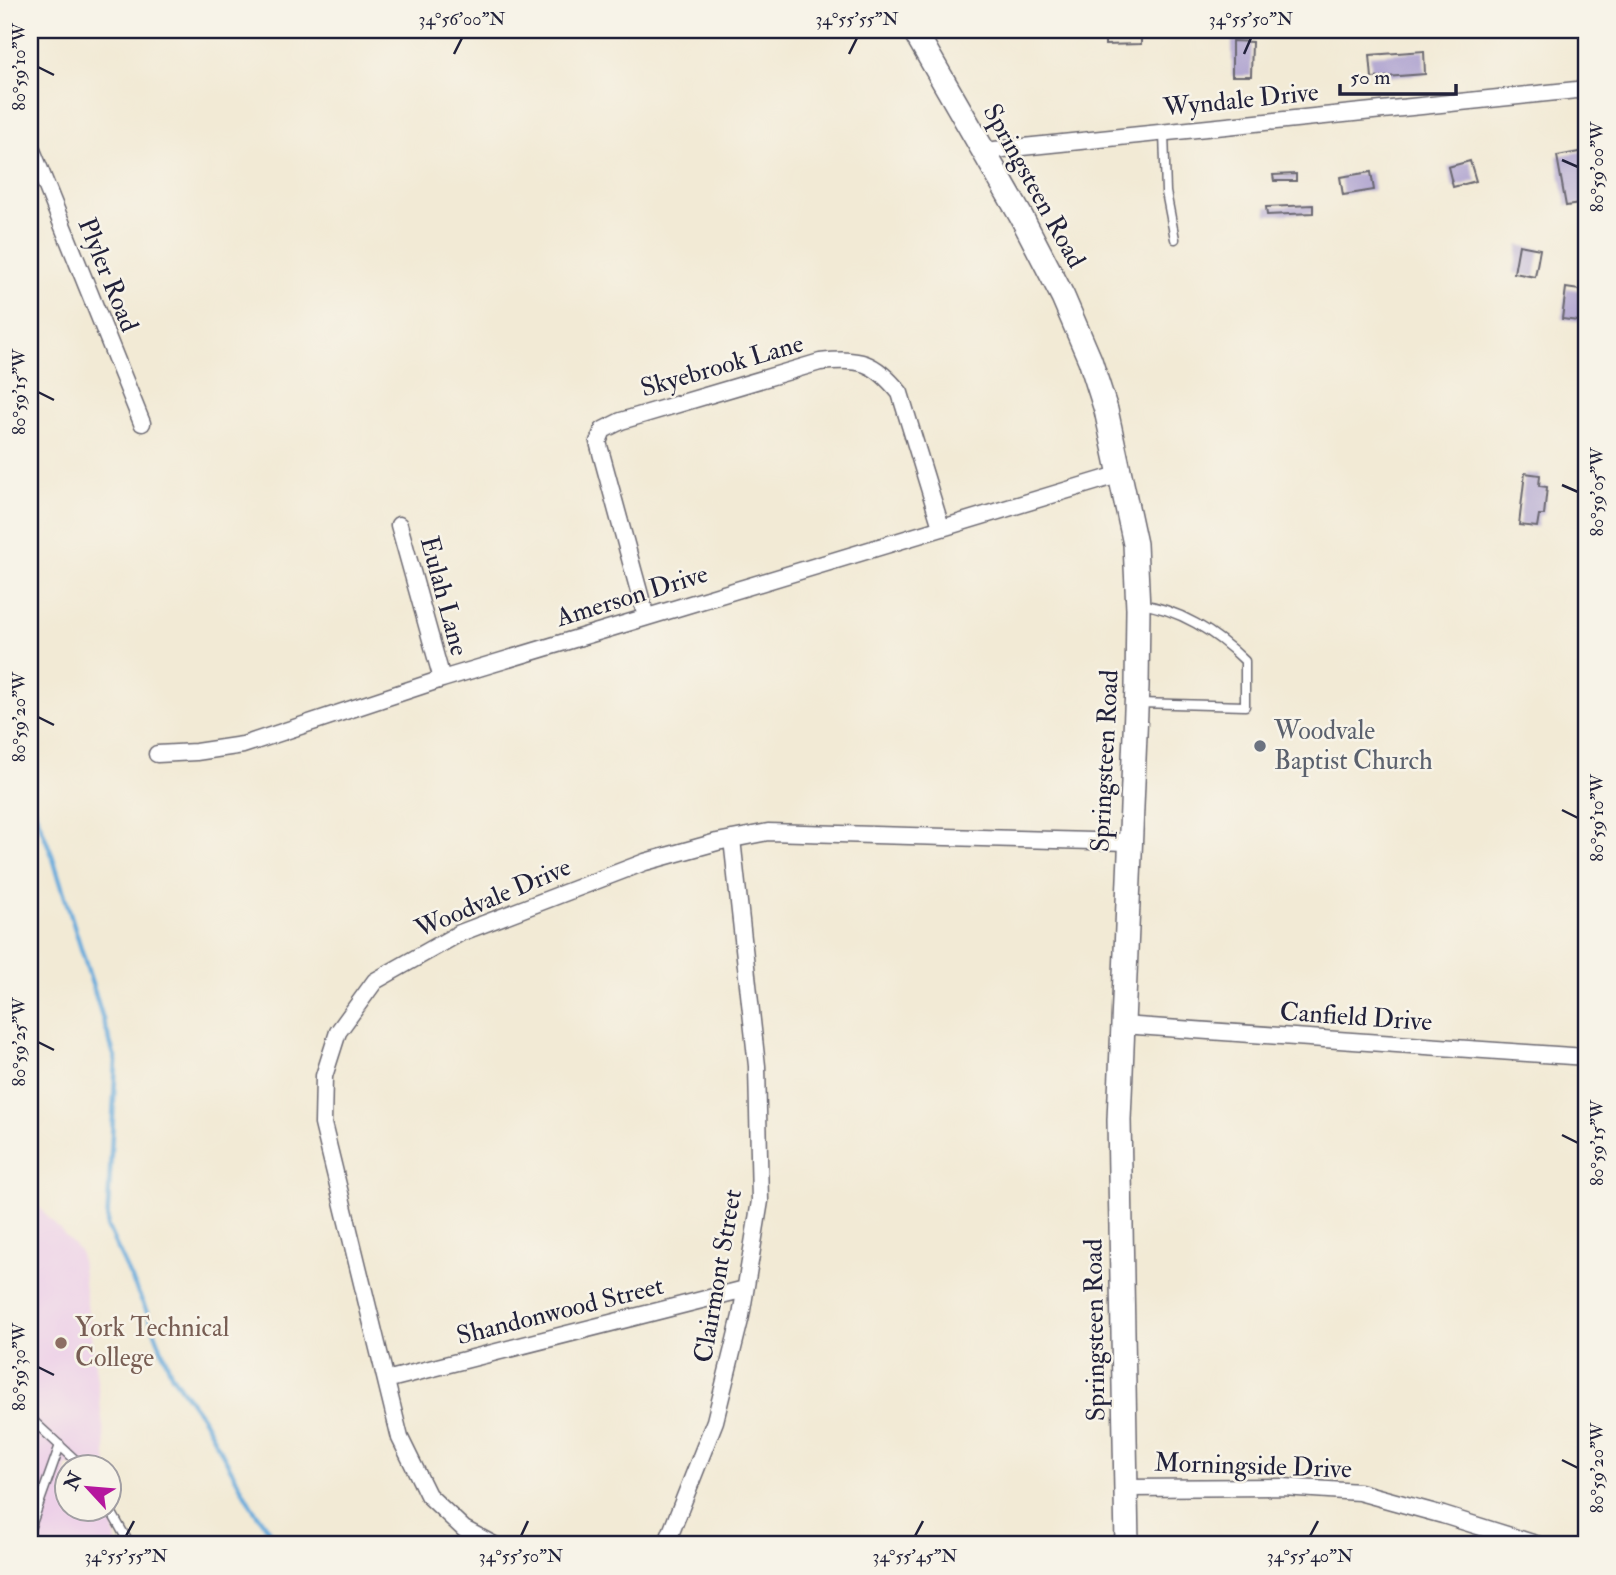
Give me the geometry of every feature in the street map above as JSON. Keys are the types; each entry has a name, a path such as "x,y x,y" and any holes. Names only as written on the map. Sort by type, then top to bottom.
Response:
{"street":[{"name":"Springsteen Road","path":"914,30 984,151 1063,297 1085,347 1106,410 1135,544 1138,604 1136,703 1119,1120 1127,1545"},
{"name":"Wyndale Drive","path":"984,151 1586,89"},
{"name":"Plyler Road","path":"30,145 142,423"},
{"name":"Skyebrook Lane","path":"646,617 598,442 603,430 621,421 820,362 849,359 868,365 886,375 900,393 941,527"},
{"name":"Amerson Drive","path":"157,754 243,745 442,679 1121,474"},
{"name":"Eulah Lane","path":"399,525 442,679"},
{"name":"Woodvale Drive","path":"494,1545 464,1529 428,1495 400,1438 324,1124 324,1076 338,1032 375,981 460,933 645,862 768,832 1129,842"},
{"name":"Clairmont Street","path":"666,1545 715,1421 745,1289 760,1201 757,1066 732,839"},
{"name":"Canfield Drive","path":"1122,1025 1586,1057"},
{"name":"Shandonwood Street","path":"386,1380 745,1289"},
{"name":"Morningside Drive","path":"1126,1488 1283,1487 1359,1492 1539,1545"}],"lane":[{"path":"1164,133 1167,192 1175,239"},
{"path":"1136,703 1245,706 1245,661 1227,643 1158,606 1138,604"},
{"path":"30,1418 67,1452"},
{"path":"30,1529 60,1445"},
{"path":"117,1522 130,1545"}],"shaded area":[{"name":"York Technical College","path":"30,1197 80,1252 106,1452 52,1452 52,1522 114,1522 116,1545 30,1545"}],"building":[{"path":"1105,30 1141,30 1141,44 1105,45"},
{"path":"1232,41 1252,42 1251,76 1232,76"},
{"path":"1424,51 1425,74 1372,78 1370,55"},
{"path":"1584,151 1586,203 1566,206 1557,156"},
{"path":"1470,161 1476,181 1453,187 1448,167"},
{"path":"1371,172 1374,190 1343,195 1340,177"},
{"path":"1296,174 1296,181 1274,181 1273,175"},
{"path":"1313,205 1313,213 1267,215 1266,207"},
{"path":"1519,245 1540,249 1535,277 1514,273"},
{"path":"1566,288 1586,291 1586,322 1562,319"},
{"path":"1525,473 1540,475 1539,486 1547,487 1544,515 1539,515 1537,527 1519,525"}],"waterway":[{"path":"30,799 52,855 116,1061 107,1226 147,1312 172,1376 202,1417 252,1507 279,1545"}],"place":[{"name":"Woodvale Baptist Church","path":"1260,746"},
{"name":"York Technical College","path":"61,1343"}]}
